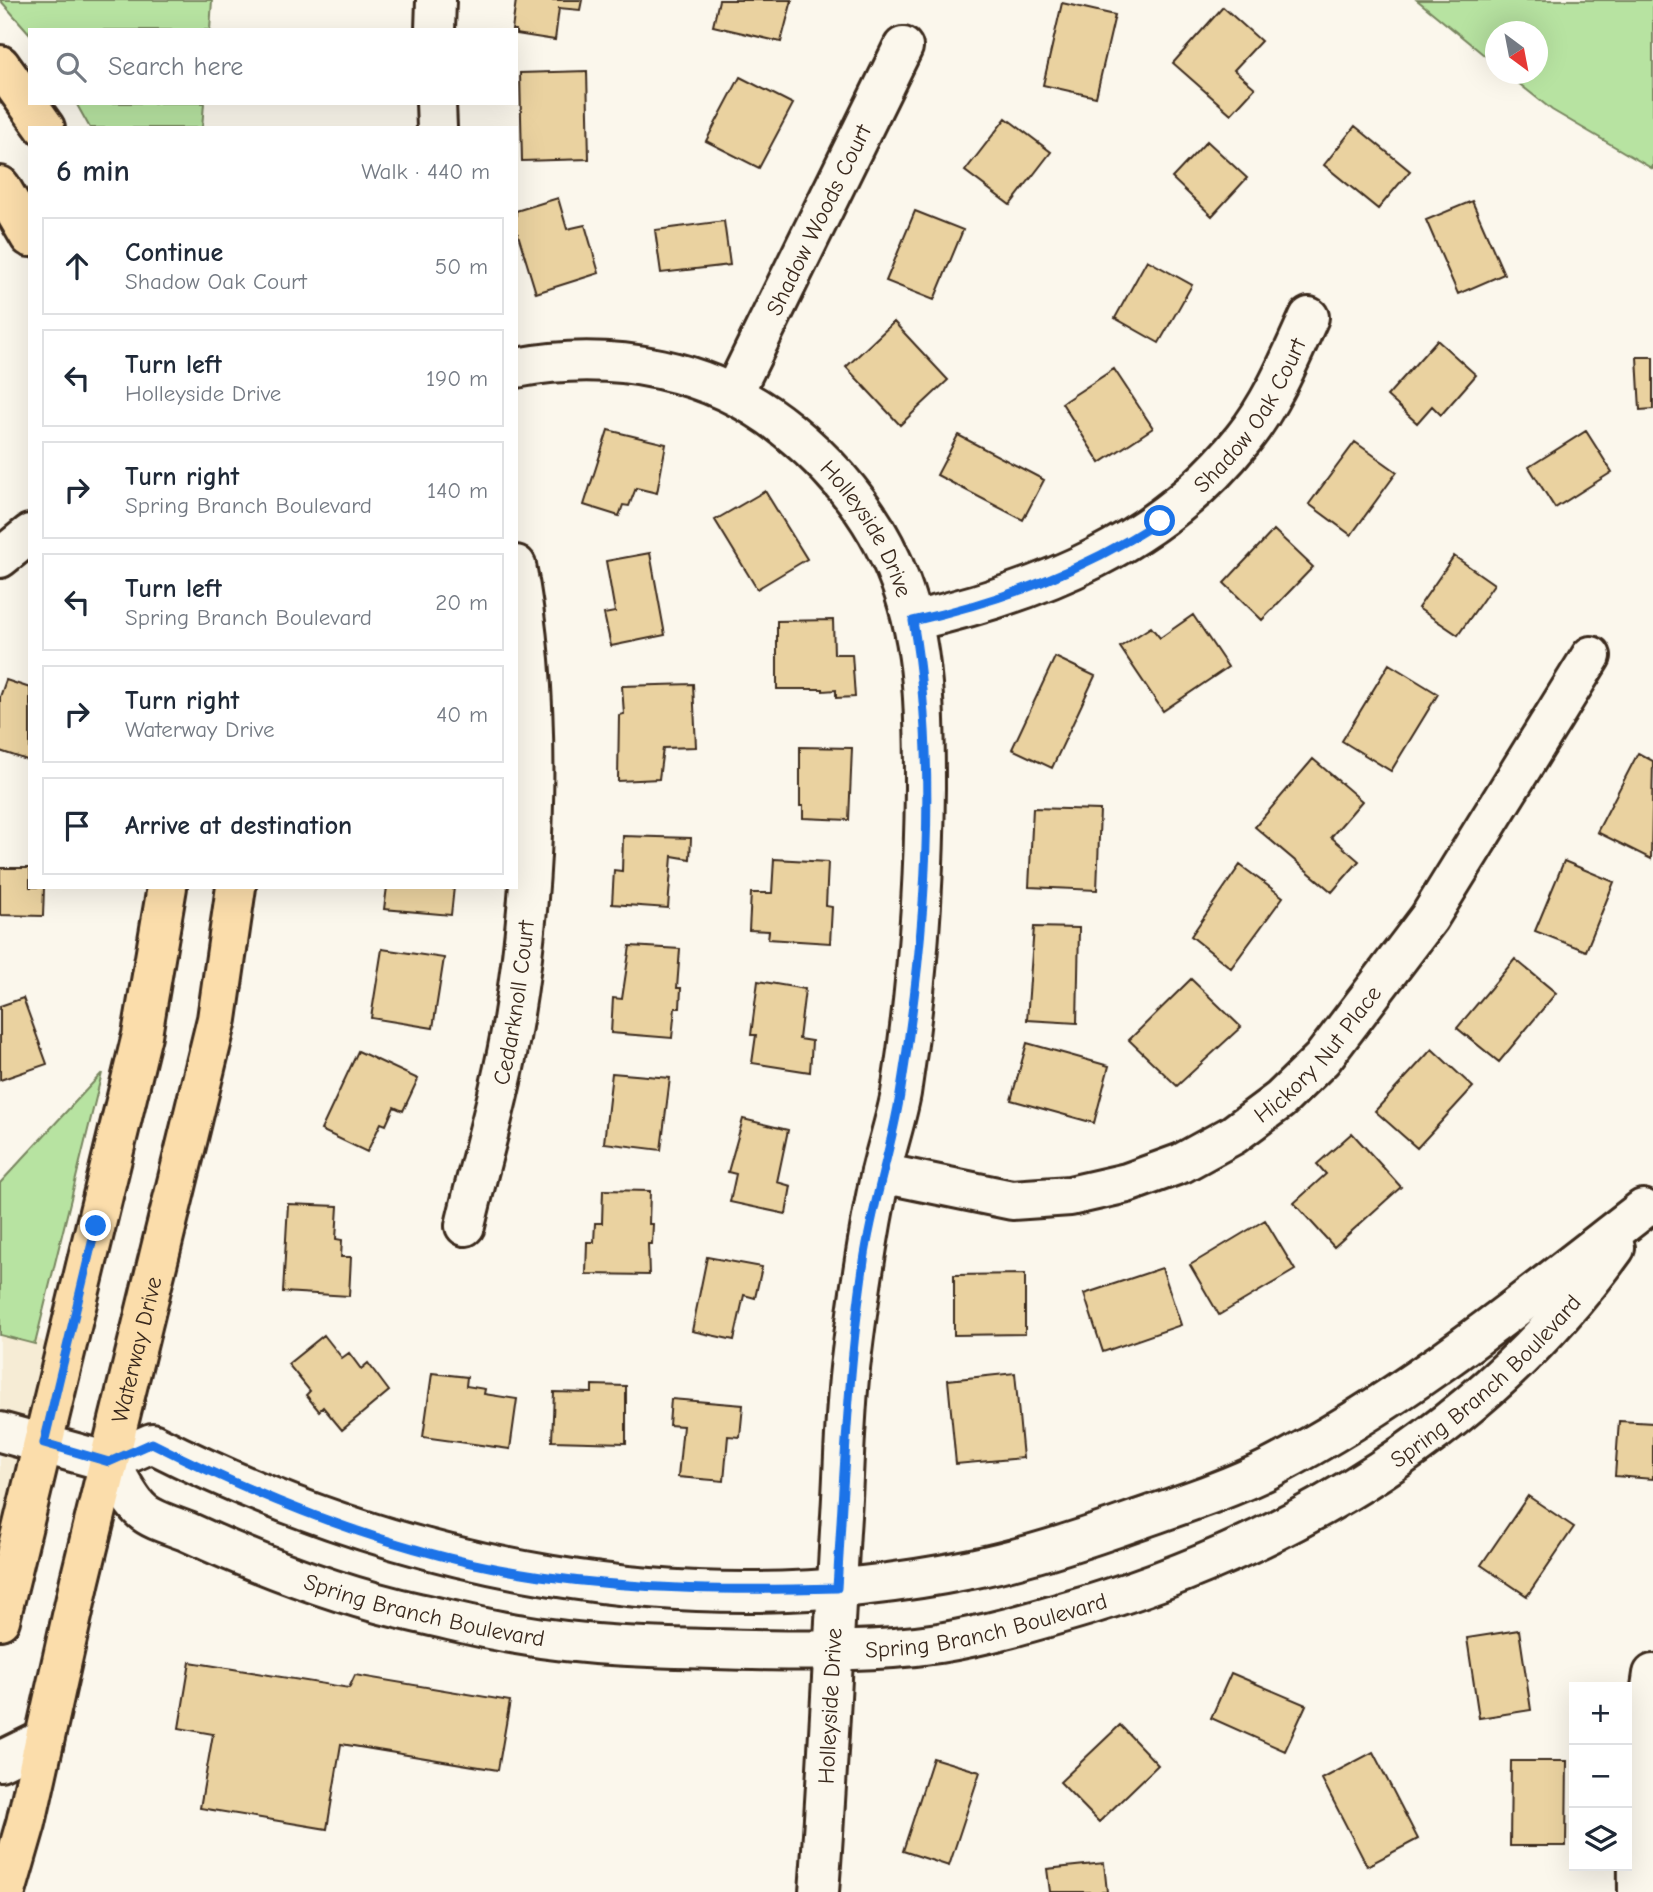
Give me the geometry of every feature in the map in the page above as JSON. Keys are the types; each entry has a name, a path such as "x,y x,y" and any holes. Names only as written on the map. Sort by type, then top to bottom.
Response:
{"main road":[{"path":"0,65 28,103"},
{"path":"29,105 45,126"},
{"path":"0,186 28,234"},
{"path":"0,1620 142,1035 167,889"},
{"name":"Waterway Drive","path":"6,1892 26,1823 109,1462 217,1019 236,889"}],"street":[{"path":"435,28 436,0"},
{"name":"Shadow Woods Court","path":"733,394 903,47"},
{"path":"436,105 436,126"},
{"name":"Shadow Oak Court","path":"913,621 982,605 1049,581 1114,550 1160,521 1205,482 1244,438 1276,388 1309,317"},
{"name":"Holleyside Drive","path":"518,368 595,361 643,364 685,375 733,394 771,416 820,456 854,497 882,541 900,579 913,621 922,671 925,851 915,989 900,1098 881,1173 864,1259 850,1376 819,1892"},
{"path":"0,558 28,536"},
{"name":"Cedarknoll Court","path":"465,1226 513,1022 524,936 532,827 530,686 518,582"},
{"name":"Hickory Nut Place","path":"881,1173 1012,1200 1070,1196 1127,1184 1182,1163 1233,1135 1280,1100 1322,1059 1429,918 1591,656"},
{"name":"Spring Branch Boulevard","path":"1648,1203 1574,1301 1515,1365 1450,1423 1379,1474 1304,1518 1232,1552 1136,1590 1037,1620 936,1643 834,1649 657,1648 534,1636 383,1605 311,1583 142,1511 109,1462 152,1443 240,1485 350,1528 443,1556 539,1576 656,1588 752,1591 837,1588 972,1569 1060,1547 1231,1486 1270,1469 1362,1418 1449,1360 1648,1203"},
{"path":"0,1432 109,1462"},
{"path":"1638,1892 1638,1806 1644,1728 1653,1674"},
{"path":"0,1761 43,1740"}],"shaded area":[{"path":"0,1321 51,1345 0,1557"}],"green space":[{"path":"0,0 212,0 210,28 28,28 28,32"},
{"path":"1417,0 1653,0 1653,169 1552,110 1520,84 1548,84 1548,21 1485,21 1485,56"},
{"path":"77,105 204,105 202,126 89,126"},
{"path":"102,1073 35,1344 0,1335 0,1183"}],"building":[{"path":"516,0 582,0 580,10 559,8 555,40 518,34 518,28 512,28"},
{"path":"719,0 792,0 781,42 713,26"},
{"path":"1062,3 1115,15 1096,97 1043,85"},
{"path":"1223,7 1261,41 1234,70 1255,88 1231,114 1173,63"},
{"path":"587,71 589,159 522,161 520,73"},
{"path":"740,77 793,104 759,168 706,141"},
{"path":"1006,118 1051,152 1010,205 965,171"},
{"path":"1355,126 1410,171 1378,209 1324,165"},
{"path":"1207,141 1247,178 1212,216 1172,178"},
{"path":"558,198 567,229 585,225 599,273 536,293 518,234 518,210"},
{"path":"1472,201 1504,274 1458,294 1426,220"},
{"path":"915,211 963,230 934,300 886,281"},
{"path":"724,221 730,265 661,273 655,230"},
{"path":"1147,260 1192,285 1159,343 1115,318"},
{"path":"894,322 948,380 900,425 846,367"},
{"path":"1437,340 1476,375 1441,415 1432,406 1417,423 1387,396"},
{"path":"1637,357 1653,357 1653,409 1640,410"},
{"path":"1114,369 1153,428 1100,463 1062,403"},
{"path":"608,430 666,444 657,493 636,488 629,506 623,505 619,516 584,505"},
{"path":"1586,431 1612,472 1555,508 1529,467"},
{"path":"958,435 1044,480 1023,520 937,475"},
{"path":"1355,442 1397,472 1351,535 1309,504"},
{"path":"765,491 807,559 757,589 715,520"},
{"path":"1274,530 1313,567 1262,620 1224,583"},
{"path":"650,553 665,635 611,646 604,614 615,612 606,561"},
{"path":"1454,556 1494,584 1458,635 1418,608"},
{"path":"1193,615 1228,667 1163,711 1120,647 1151,627 1160,638"},
{"path":"833,620 834,654 852,654 855,697 836,698 836,690 777,689 777,621"},
{"path":"1055,657 1095,676 1052,768 1012,749"},
{"path":"1389,664 1438,694 1391,771 1342,741"},
{"path":"6,680 28,687 28,760 0,751 0,697"},
{"path":"693,684 696,747 663,748 659,779 618,781 619,715 624,714 622,686"},
{"path":"800,747 852,748 849,820 803,818 803,806 800,806"},
{"path":"1638,753 1653,761 1651,859 1597,832"},
{"path":"1313,759 1362,801 1331,837 1359,861 1332,892 1255,827"},
{"path":"1033,808 1100,810 1097,890 1029,887"},
{"path":"623,836 691,838 690,859 672,856 668,908 612,904 614,870 622,871"},
{"path":"774,859 828,862 826,906 832,907 830,943 768,939 769,931 749,930 751,893 772,893"},
{"path":"1564,861 1614,882 1586,951 1535,931"},
{"path":"1240,865 1283,897 1231,968 1191,936"},
{"path":"0,868 28,868 28,889 44,889 43,916 0,915"},
{"path":"387,889 454,889 451,915 384,909"},
{"path":"1034,927 1079,928 1077,1023 1027,1020"},
{"path":"630,946 680,949 677,988 681,988 680,1008 675,1008 672,1038 611,1033 613,998 622,999"},
{"path":"382,949 444,958 433,1028 371,1018"},
{"path":"1515,959 1556,993 1499,1062 1457,1028"},
{"path":"1191,979 1241,1027 1177,1086 1129,1040"},
{"path":"758,981 805,989 799,1039 812,1041 810,1072 752,1063 756,1035 751,1035"},
{"path":"23,998 47,1064 0,1080 0,1006"},
{"path":"1027,1043 1109,1066 1094,1123 1011,1100"},
{"path":"1432,1049 1473,1087 1417,1148 1375,1111"},
{"path":"358,1051 418,1079 403,1111 394,1107 386,1125 381,1123 367,1152 321,1130"},
{"path":"612,1073 670,1078 661,1150 604,1143"},
{"path":"743,1119 788,1130 777,1182 791,1186 786,1214 730,1202 736,1174 728,1172"},
{"path":"1352,1133 1401,1187 1334,1247 1294,1203 1326,1174 1317,1164"},
{"path":"603,1190 650,1191 649,1224 653,1224 652,1244 648,1244 649,1275 586,1274 587,1242 594,1242 595,1223 602,1223"},
{"path":"288,1204 338,1206 336,1239 342,1240 341,1257 351,1257 349,1296 283,1292"},
{"path":"1265,1220 1295,1270 1219,1315 1190,1265"},
{"path":"707,1257 762,1267 755,1298 744,1295 734,1340 692,1331"},
{"path":"1162,1268 1181,1325 1103,1352 1084,1294"},
{"path":"1025,1274 1025,1334 954,1335 954,1275"},
{"path":"324,1335 342,1358 349,1353 361,1369 368,1363 389,1391 342,1430 323,1407 319,1411 306,1395 310,1391 288,1364"},
{"path":"432,1373 467,1377 466,1386 485,1389 484,1394 517,1399 510,1449 423,1437"},
{"path":"1015,1373 1023,1458 956,1464 948,1380"},
{"path":"592,1385 626,1386 626,1443 552,1441 554,1392 592,1393"},
{"path":"671,1399 743,1405 740,1437 728,1436 724,1481 678,1477 683,1426 669,1425"},
{"path":"1619,1421 1653,1423 1653,1479 1615,1476"},
{"path":"1528,1496 1574,1527 1527,1596 1481,1565"},
{"path":"1519,1630 1531,1710 1479,1718 1467,1638"},
{"path":"190,1662 349,1688 355,1675 510,1701 498,1770 341,1744 327,1829 200,1808 213,1734 179,1728"},
{"path":"1231,1673 1306,1705 1285,1751 1211,1718"},
{"path":"1120,1725 1158,1765 1099,1822 1060,1782"},
{"path":"1373,1752 1418,1839 1367,1866 1322,1779"},
{"path":"933,1758 980,1772 949,1866 903,1851"},
{"path":"1511,1761 1567,1761 1566,1846 1510,1846"},
{"path":"1104,1863 1107,1892 1050,1892 1047,1869"}],"route":[{"path":"96,1226 44,1443 109,1462 152,1443 240,1485 350,1528 443,1556 539,1576 656,1588 752,1591 837,1588 850,1376 864,1259 881,1173 900,1098 916,975 925,851 925,752 922,671 913,621 982,605 1049,581 1114,550 1160,521"}]}
